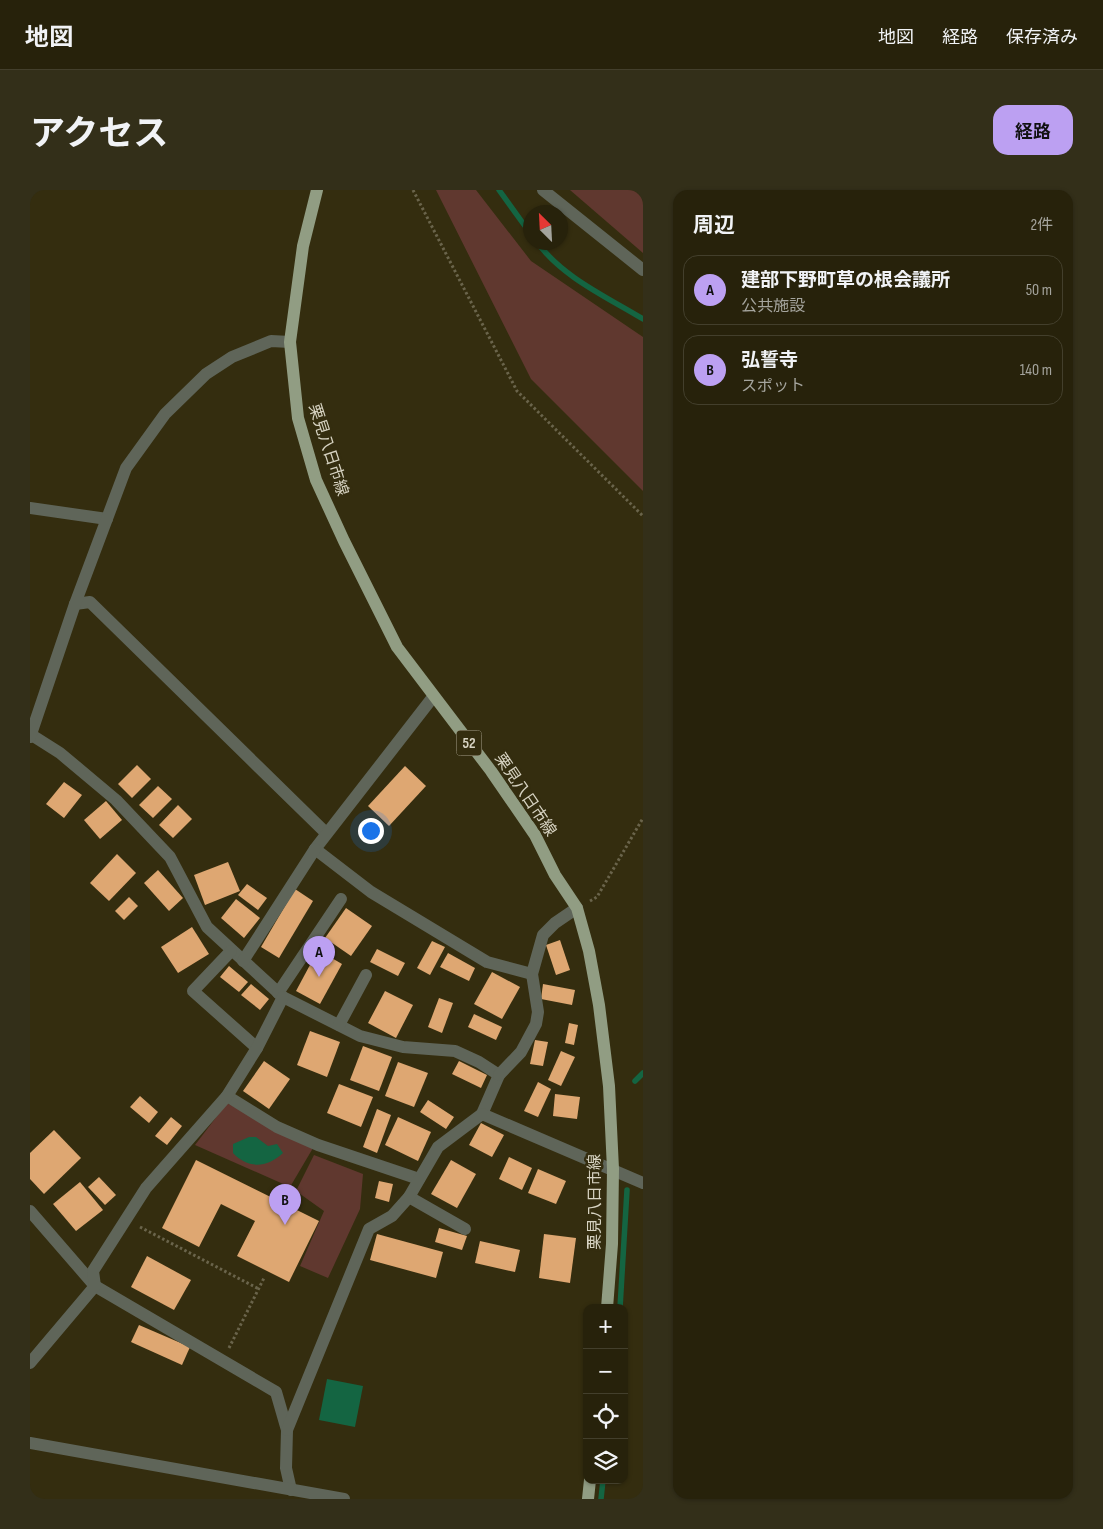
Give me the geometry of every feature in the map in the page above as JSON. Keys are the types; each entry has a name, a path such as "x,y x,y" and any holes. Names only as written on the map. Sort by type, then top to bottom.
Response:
{"main road":[{"name":"栗見八日市線","path":"317,190 304,246 290,342 298,418 316,480 397,648 491,771 530,827 555,875 577,908 589,951 599,1005 608,1086 613,1170 612,1244 608,1304"},
{"path":"588,1499 590,1484"}],"street":[{"path":"543,190 643,270"},
{"path":"290,342 271,341 232,357 206,374 165,414 126,468 75,604 31,735 60,754 116,800 170,857 207,927 281,995 360,1036 403,1047 455,1051 480,1062 499,1075"},
{"path":"30,508 107,519"},
{"path":"75,604 90,602 326,833"},
{"path":"243,961 326,833 433,697"},
{"path":"315,850 378,897 487,962 532,974"},
{"path":"95,1286 93,1271 146,1188 227,1096 257,1048 281,995 341,899"},
{"path":"287,1430 369,1229 392,1216 409,1197 438,1147 482,1114 499,1075 521,1052 536,1024 538,1012 532,974 543,935 554,923 577,908"},
{"path":"231,951 192,991 257,1048"},
{"path":"339,1025 366,975"},
{"path":"227,1096 277,1126 310,1141 419,1179"},
{"path":"482,1114 643,1183"},
{"path":"409,1197 465,1229"},
{"path":"30,1211 95,1286 276,1392 287,1430 286,1468 291,1490"},
{"path":"32,1354 95,1286"},
{"path":"30,1444 344,1499"}],"path":[{"path":"413,190 517,391 643,516"},
{"path":"577,908 597,897 643,818"},
{"path":"126,1220 259,1289"},
{"path":"223,1360 264,1278"}],"shaded area":[{"path":"436,190 476,190 531,261 643,337 643,491 531,379"},
{"path":"570,190 643,190 643,253"},
{"path":"227,1103 313,1148 290,1187 195,1145"},
{"path":"249,1137 256,1137 268,1146 277,1144 283,1153 271,1162 264,1164 258,1165 245,1162 233,1153 233,1144"},
{"path":"314,1155 363,1174 360,1209 328,1278 300,1266 324,1211 296,1191"},
{"path":"327,1379 363,1386 355,1427 319,1420"}],"building":[{"path":"137,765 151,779 132,798 118,784"},
{"path":"405,766 426,786 389,826 368,806"},
{"path":"64,782 82,795 64,818 46,804"},
{"path":"158,786 172,799 153,818 139,805"},
{"path":"106,801 122,820 100,839 84,820"},
{"path":"178,805 192,819 173,838 159,825"},
{"path":"117,854 136,873 109,901 90,883"},
{"path":"228,862 240,891 205,905 194,875"},
{"path":"158,870 183,898 169,911 144,883"},
{"path":"247,884 267,898 258,910 238,895"},
{"path":"295,889 313,901 279,958 261,947"},
{"path":"129,897 138,906 124,920 115,911"},
{"path":"236,899 260,918 244,938 221,918"},
{"path":"346,908 372,926 351,956 325,938"},
{"path":"192,927 209,954 178,973 161,947"},
{"path":"560,940 570,970 556,975 546,945"},
{"path":"432,941 445,947 430,975 417,968"},
{"path":"377,949 405,963 398,976 370,962"},
{"path":"318,950 342,964 320,1004 296,991"},
{"path":"448,953 475,968 469,981 440,967"},
{"path":"229,966 248,982 239,992 220,977"},
{"path":"492,972 520,987 502,1019 474,1004"},
{"path":"251,984 269,999 260,1010 241,995"},
{"path":"543,984 575,990 572,1005 541,999"},
{"path":"385,991 413,1005 396,1038 368,1023"},
{"path":"439,998 453,1003 442,1033 428,1027"},
{"path":"474,1014 502,1027 496,1040 468,1027"},
{"path":"569,1023 578,1025 574,1045 565,1043"},
{"path":"310,1031 340,1042 327,1077 297,1065"},
{"path":"535,1040 548,1042 543,1066 530,1064"},
{"path":"363,1046 392,1057 379,1091 350,1080"},
{"path":"561,1051 575,1057 561,1086 548,1080"},
{"path":"264,1061 290,1079 269,1109 243,1091"},
{"path":"459,1061 487,1075 481,1088 452,1074"},
{"path":"398,1062 428,1073 414,1107 385,1096"},
{"path":"538,1082 551,1089 538,1117 524,1111"},
{"path":"339,1084 373,1097 361,1127 327,1113"},
{"path":"555,1094 580,1097 577,1119 553,1116"},
{"path":"140,1096 158,1112 149,1123 130,1107"},
{"path":"428,1100 454,1117 446,1129 420,1112"},
{"path":"377,1109 391,1115 377,1153 363,1147"},
{"path":"171,1117 182,1126 167,1145 155,1136"},
{"path":"398,1117 431,1132 418,1161 385,1145"},
{"path":"481,1123 504,1135 492,1157 469,1145"},
{"path":"54,1130 81,1158 44,1194 30,1179 30,1153"},
{"path":"509,1157 532,1168 522,1190 499,1179"},
{"path":"196,1160 319,1221 289,1282 237,1256 255,1221 221,1204 199,1247 162,1228"},
{"path":"451,1160 476,1174 457,1208 431,1194"},
{"path":"538,1169 566,1181 556,1204 528,1193"},
{"path":"99,1177 116,1195 105,1205 88,1187"},
{"path":"379,1181 393,1184 389,1202 375,1198"},
{"path":"80,1182 103,1210 76,1231 53,1204"},
{"path":"439,1228 467,1236 462,1250 435,1242"},
{"path":"377,1234 443,1252 436,1278 370,1260"},
{"path":"544,1234 576,1238 570,1283 539,1278"},
{"path":"480,1241 520,1250 515,1272 475,1263"},
{"path":"147,1256 191,1280 174,1310 131,1287"},
{"path":"139,1325 190,1347 182,1365 131,1342"}],"waterway":[{"path":"499,190 523,223"},
{"path":"544,250 572,276 643,319"},
{"path":"635,1081 643,1073"},
{"path":"620,1304 627,1190"},
{"path":"601,1499 603,1484"}],"place":[{"name":"建部下野町草の根会議所","path":"319,977"},
{"name":"弘誓寺","path":"285,1225"}]}
